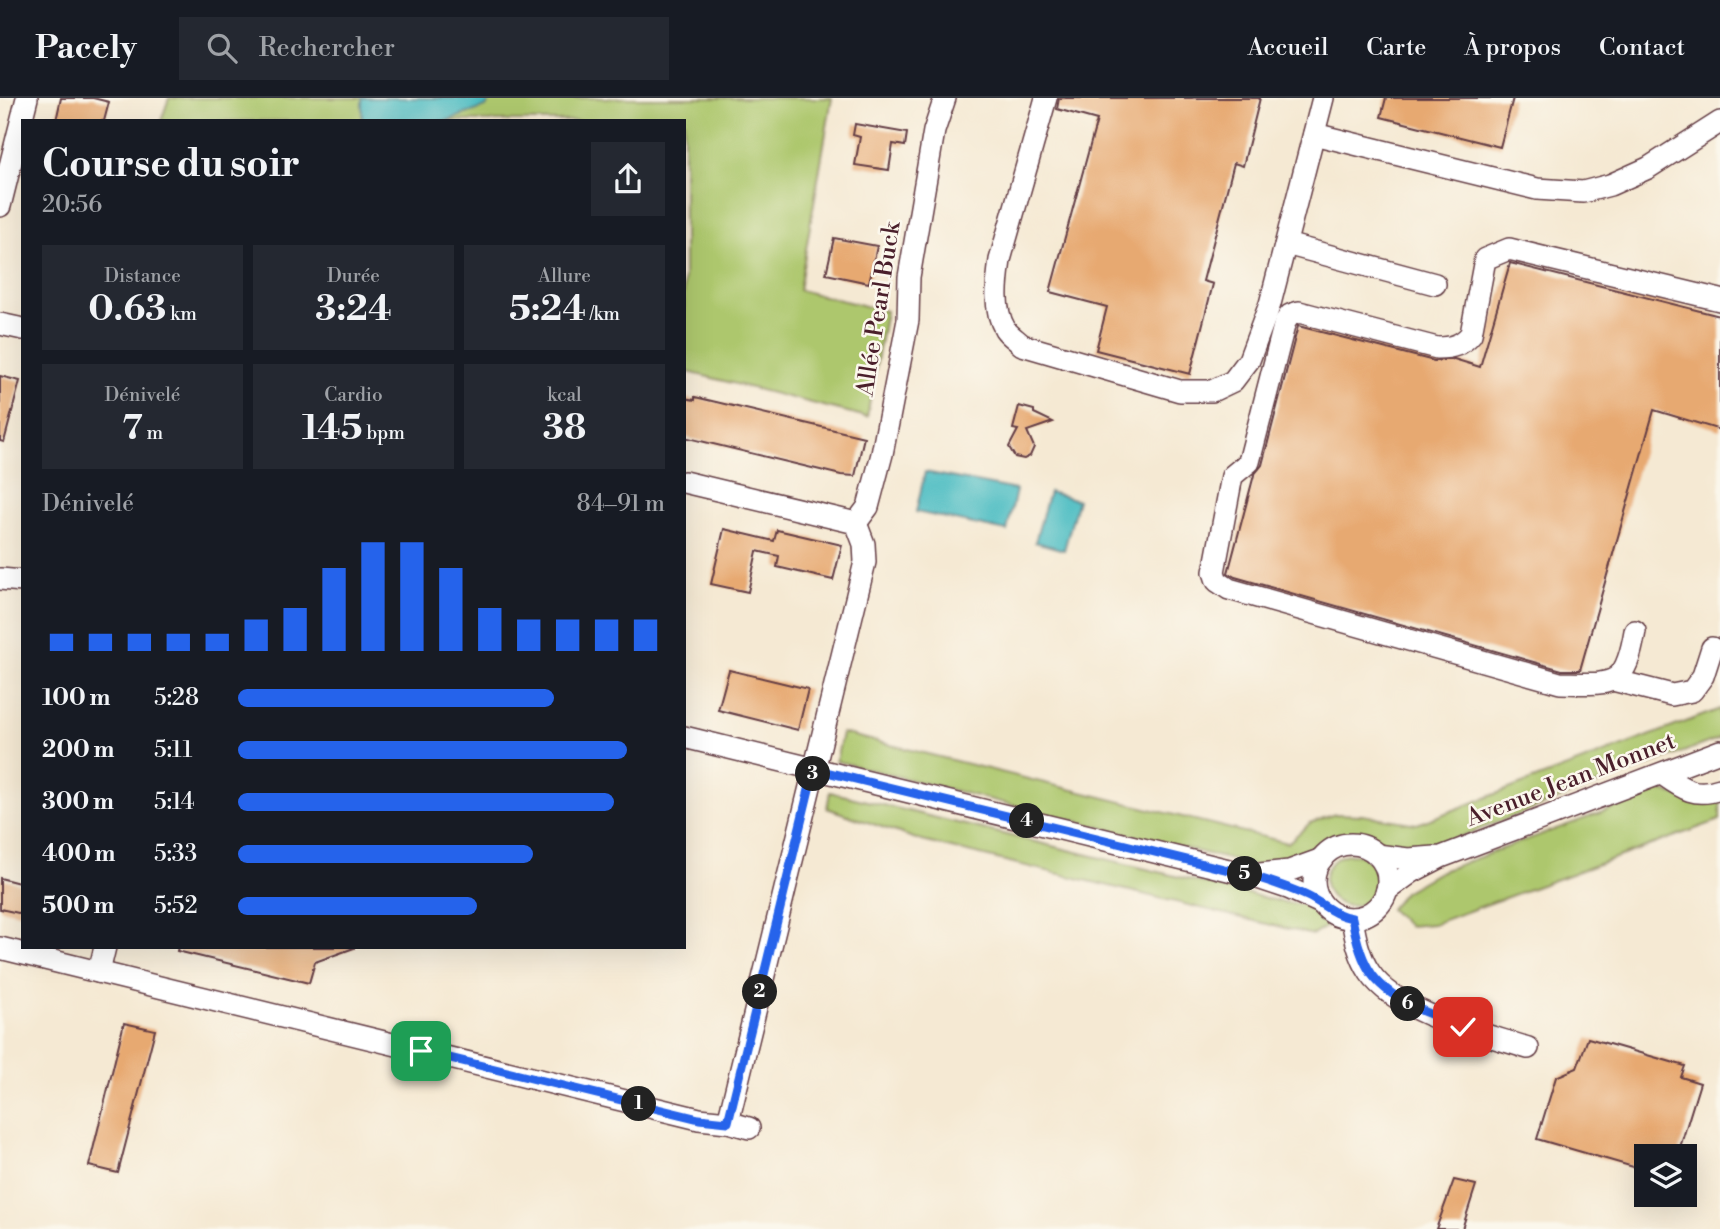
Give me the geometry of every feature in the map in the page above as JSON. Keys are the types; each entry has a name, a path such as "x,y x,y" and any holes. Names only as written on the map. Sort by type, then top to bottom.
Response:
{"street":[{"path":"22,119 27,98"},
{"name":"Allée Pearl Buck","path":"856,523 868,508 882,454 908,320 909,277 934,131 944,98"},
{"path":"1046,98 1000,260 996,287 999,310 1006,329 1022,345 1180,391 1212,391 1233,381 1250,360 1270,304 1323,98"},
{"path":"0,206 21,122"},
{"path":"1314,134 1538,189 1583,192 1610,185 1648,168 1720,122"},
{"path":"1286,244 1435,284"},
{"path":"1635,631 1630,660 1622,675 1594,684 1560,683 1230,589 1217,580 1214,572 1232,476 1249,462 1285,322 1290,315 1299,312 1437,348 1456,346 1471,334 1485,259 1509,248 1720,300"},
{"path":"0,324 21,329"},
{"path":"686,482 856,523 864,544 865,562 728,1122"},
{"path":"0,579 21,581"},
{"path":"1613,680 1672,695 1692,691 1703,677 1712,648"},
{"path":"686,737 1249,875 1288,888 1321,903 1340,916 1363,916 1374,910 1382,901 1387,890 1388,877 1377,855 1355,844 1342,845 1331,850 1316,869 1314,880 1321,903"},
{"name":"Avenue Jean Monnet","path":"1387,890 1412,872 1441,857 1720,751"},
{"path":"1662,774 1685,790 1708,793 1720,789"},
{"name":"Avenue Jean Monnet","path":"1377,855 1408,859 1441,857"},
{"path":"1249,875 1289,871 1322,859"},
{"path":"1352,918 1360,951 1370,973 1390,995 1453,1024 1528,1048"},
{"path":"0,948 699,1119 728,1122 749,1128"},
{"path":"99,972 105,949"}],"green space":[{"path":"169,98 832,98 799,290 886,311 867,417 686,372 686,119 162,119"},
{"path":"1720,709 1720,738 1433,847 1388,848 1360,834 1340,833 1303,857 1260,867 836,761 842,733 1288,843 1310,823 1335,814 1362,815 1417,824"},
{"path":"1660,791 1698,801 1720,799 1720,820 1433,924 1408,926 1390,909 1404,892 1439,872"},
{"path":"830,792 1282,902 1307,905 1327,926 1313,935 922,841 827,808"},
{"path":"1351,854 1361,856 1369,862 1375,870 1375,890 1369,898 1361,904 1351,906 1341,904 1333,898 1327,890 1325,880 1327,870 1333,862 1341,856"}],"water":[{"path":"362,98 491,98 486,107 452,119 362,119"},
{"path":"925,472 1016,490 1007,531 916,512"},
{"path":"1049,492 1078,500 1064,550 1035,542"}],"building":[{"path":"61,98 93,98 109,102 105,119 56,119"},
{"path":"1059,98 1260,98 1243,166 1234,163 1203,281 1213,284 1190,374 1096,350 1107,307 1050,292 1097,120 1057,109"},
{"path":"1386,98 1513,98 1500,147 1381,117"},
{"path":"855,124 907,133 905,146 893,144 889,170 855,165 860,137 853,135"},
{"path":"834,238 877,246 869,283 826,274"},
{"path":"1510,263 1720,316 1720,430 1654,410 1580,670 1562,670 1228,573 1254,475 1262,465 1298,326 1434,361 1454,359 1480,367"},
{"path":"0,376 20,381 4,442 0,441"},
{"path":"695,397 864,437 855,476 841,475 686,437 686,398 695,400"},
{"path":"1019,406 1034,410 1034,413 1053,422 1027,431 1034,447 1030,456 1024,459 1015,457 1009,447 1018,430 1013,429"},
{"path":"724,529 774,541 777,530 842,545 833,580 777,567 779,556 757,551 748,592 711,584"},
{"path":"729,670 808,689 798,730 718,710"},
{"path":"0,878 21,883 21,914 0,909"},
{"path":"351,949 315,962 309,983 177,951"},
{"path":"124,1023 155,1030 118,1173 89,1166"},
{"path":"1588,1038 1685,1066 1681,1077 1700,1083 1681,1144 1634,1144 1634,1167 1537,1139 1556,1077 1577,1068"},
{"path":"1454,1180 1476,1185 1462,1229 1436,1229"}],"route":[{"path":"421,1051 699,1119 728,1122 814,769 1249,875 1288,888 1321,903 1329,911 1352,918 1356,940 1370,973 1390,995 1463,1027"}]}
